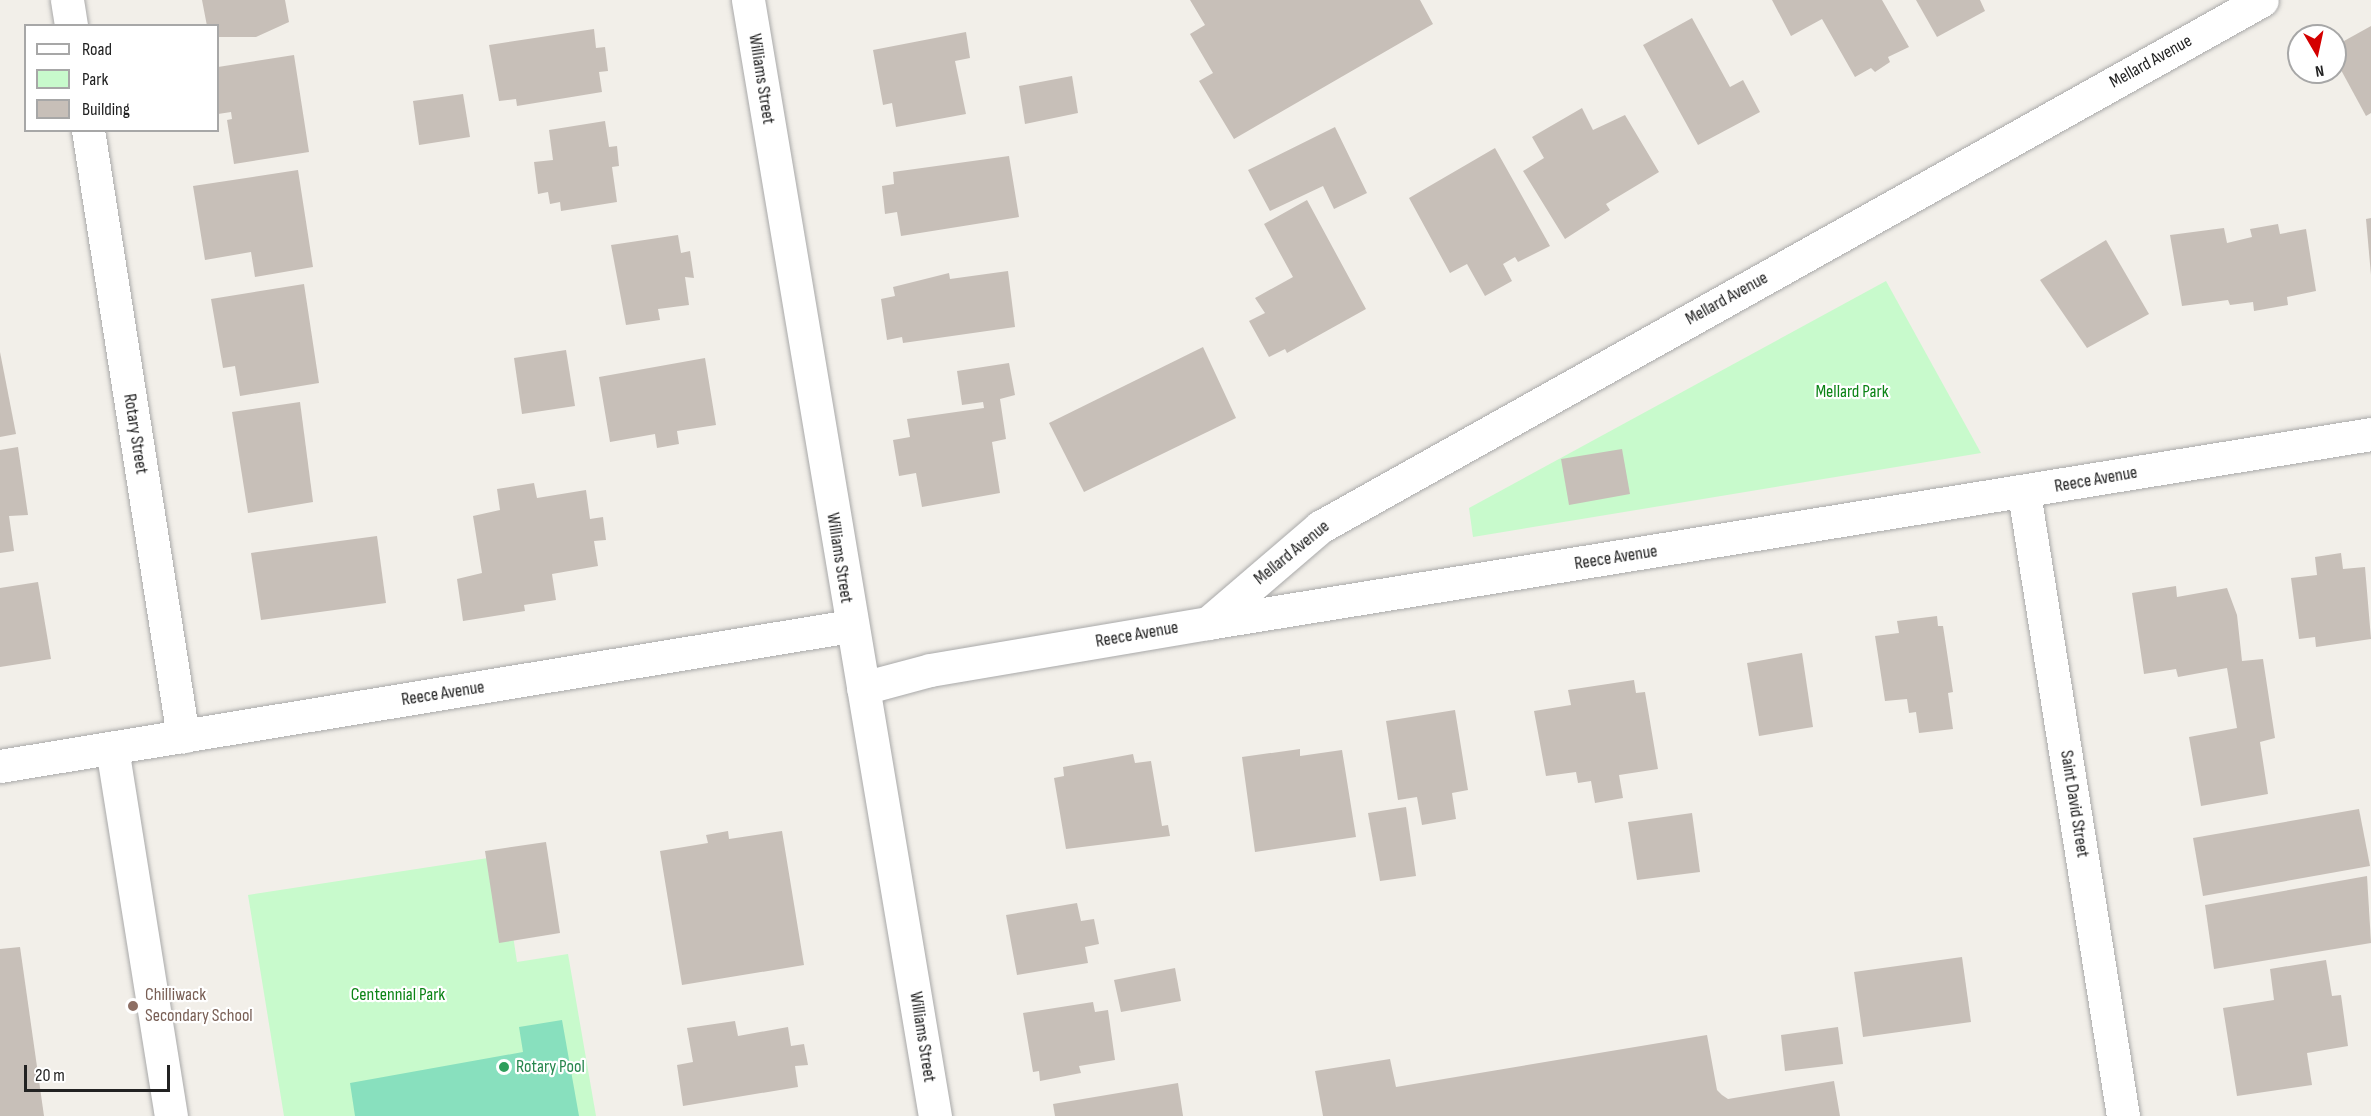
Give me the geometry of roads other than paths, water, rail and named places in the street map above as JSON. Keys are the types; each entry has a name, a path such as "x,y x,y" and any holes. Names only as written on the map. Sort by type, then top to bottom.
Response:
{"street":[{"path":"67,0 71,24"},
{"name":"Williams Street","path":"748,0 850,626 863,688 935,1116"},
{"name":"Mellard Avenue","path":"1208,622 1320,527 2262,0"},
{"name":"Rotary Street","path":"88,132 183,737"},
{"name":"Reece Avenue","path":"863,688 930,670 1208,622 2024,493 2371,434"},
{"name":"Saint David Street","path":"2024,493 2124,1116"},
{"name":"Reece Avenue","path":"0,766 850,626"},
{"path":"112,748 171,1116"}],"place":[{"name":"Chilliwack Secondary School","path":"133,1006"},
{"name":"Rotary Pool","path":"504,1067"}],"park label":[{"name":"Mellard Park","path":"1852,392"},
{"name":"Centennial Park","path":"398,995"}]}
